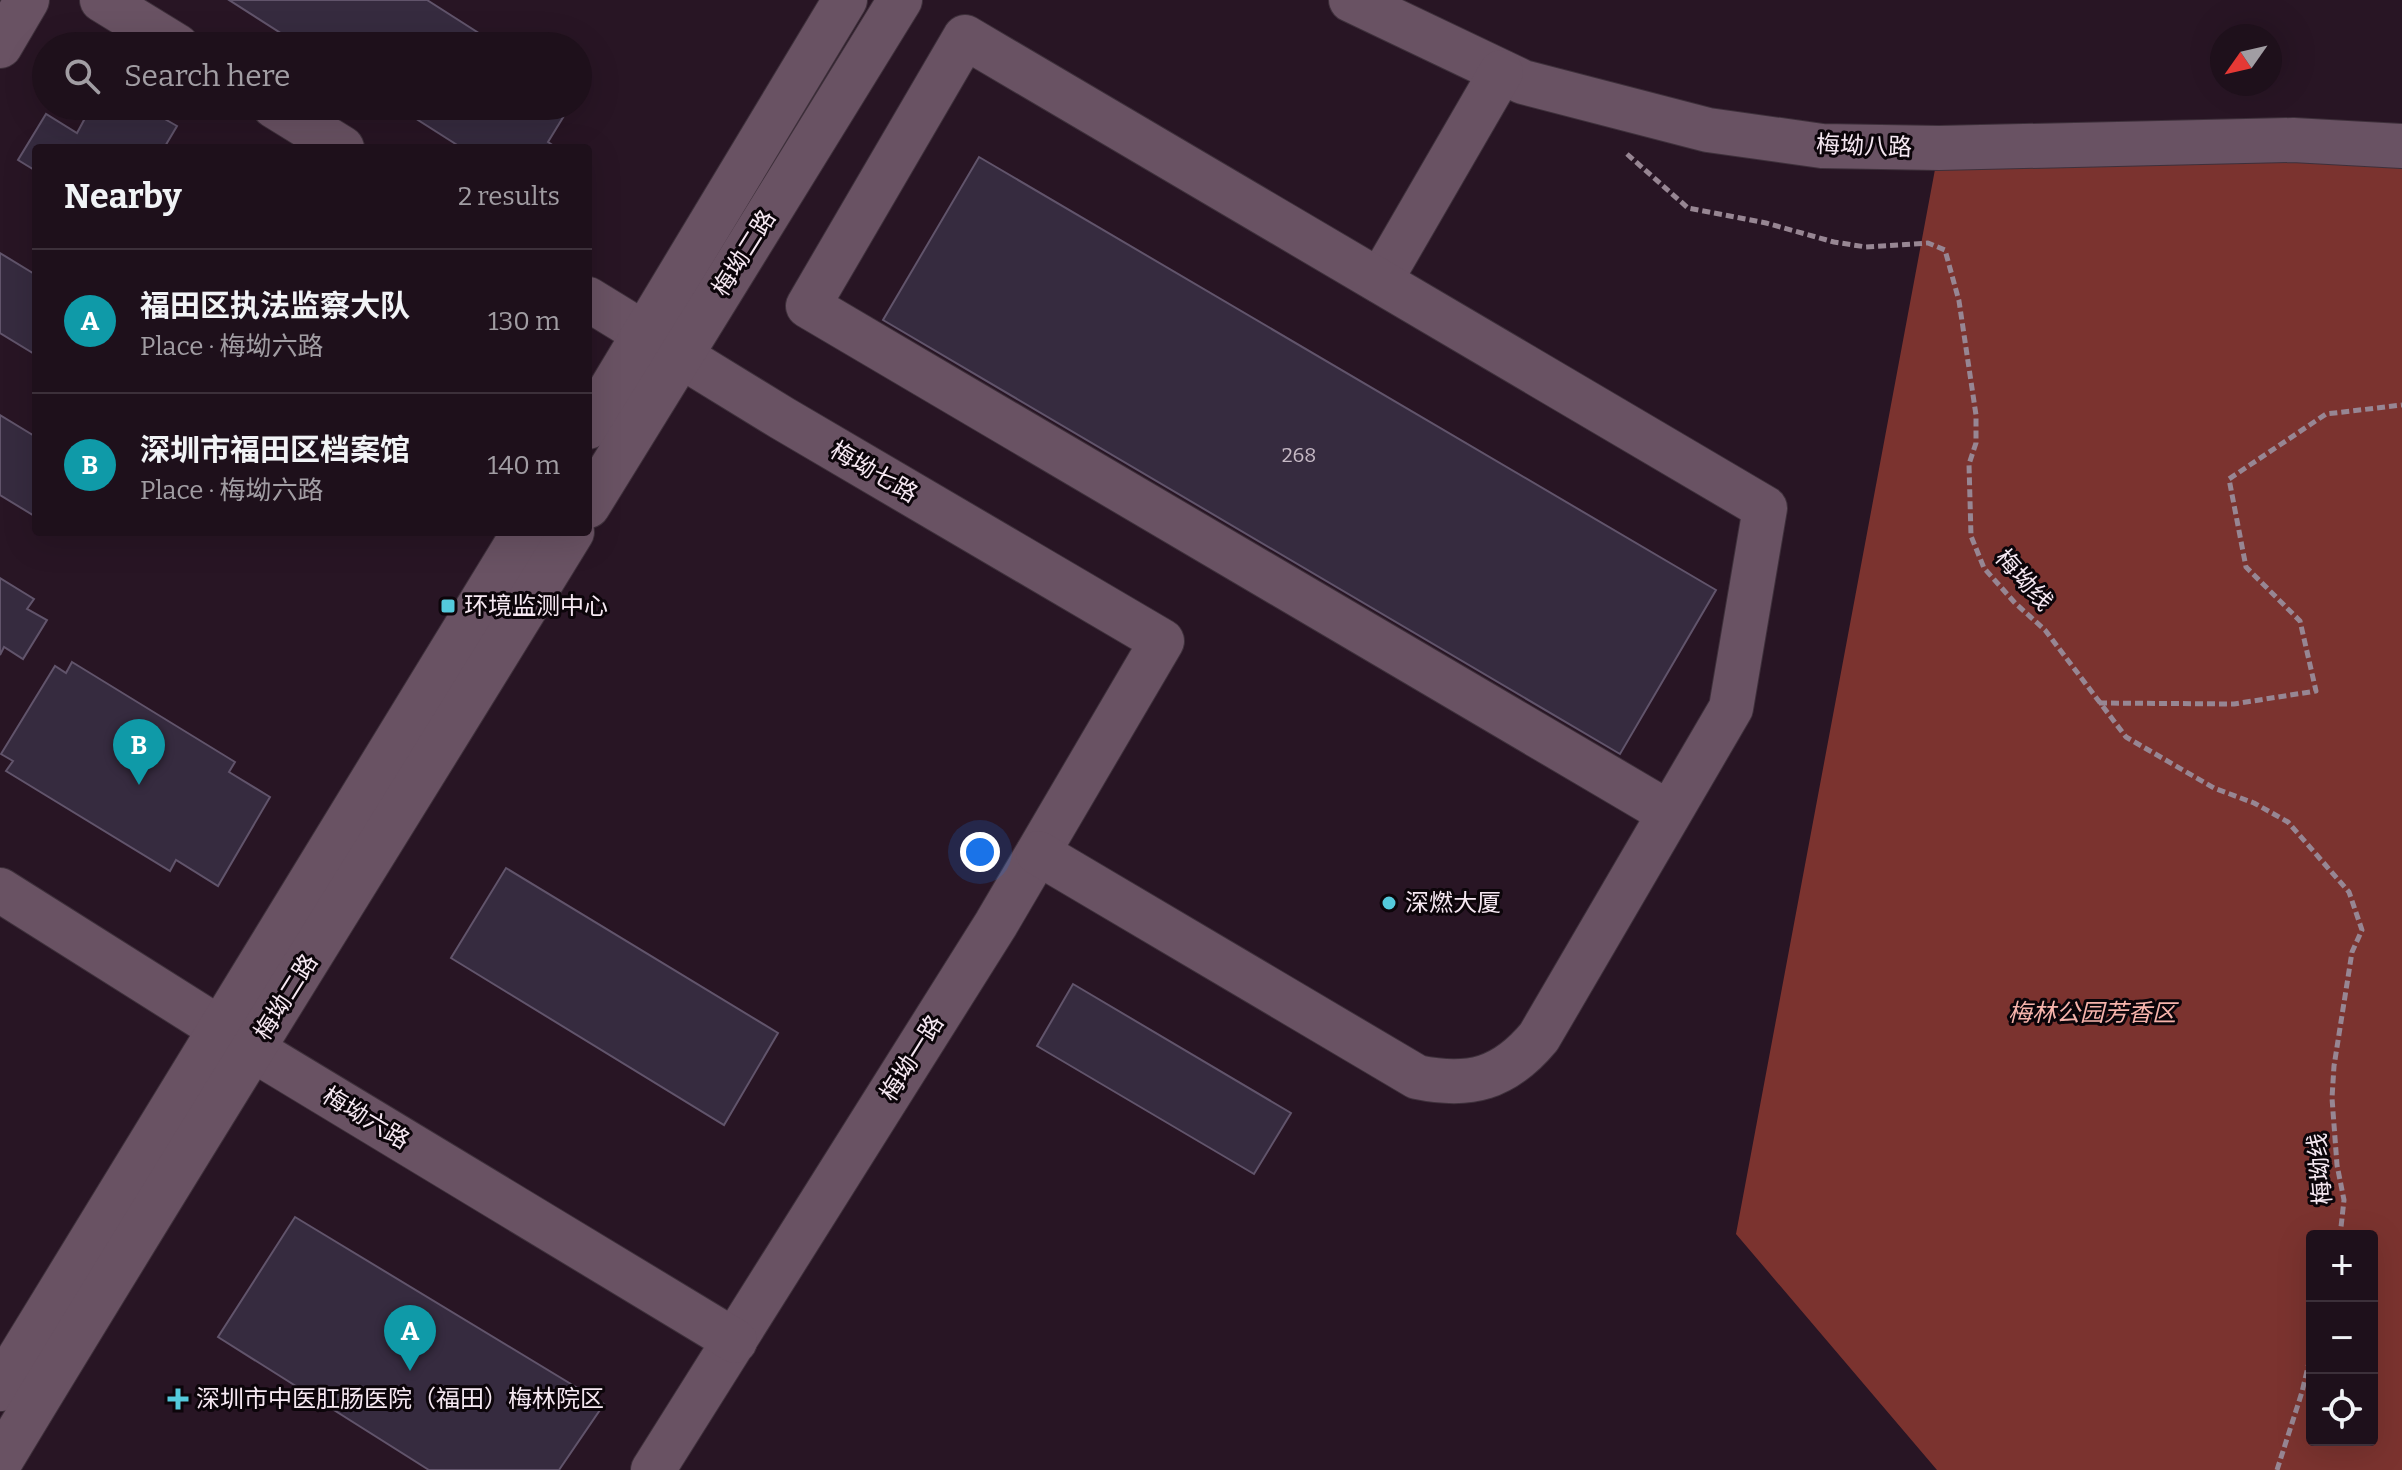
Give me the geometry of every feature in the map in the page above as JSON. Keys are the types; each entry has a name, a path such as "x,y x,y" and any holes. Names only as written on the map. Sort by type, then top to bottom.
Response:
{"street":[{"path":"0,46 27,0"},
{"path":"102,0 154,32"},
{"name":"梅坳二路","path":"592,497 664,344 845,0"},
{"name":"梅坳二路","path":"592,423 664,344 900,0"},
{"name":"梅坳八路","path":"1351,0 1523,82 1708,130 1822,146 1939,148 2293,140 2402,146"},
{"path":"1038,853 1417,1077 1462,1083 1485,1078 1506,1068 1539,1037 1731,708 1765,508 965,37 808,306 1669,813"},
{"path":"1380,281 1501,72"},
{"path":"297,120 336,144"},
{"name":"梅坳七路","path":"592,301 782,418 1162,641"},
{"name":"梅坳二路","path":"0,1462 197,1136 236,1039 522,536"},
{"name":"梅坳二路","path":"0,1389 569,536"},
{"name":"梅坳一路","path":"653,1470 1038,853 1162,641"},
{"name":"梅坳六路","path":"0,890 236,1039 735,1341"}],"path":[{"name":"梅坳线","path":"1623,149 1649,176 1688,208 1766,223 1834,242 1866,247 1928,243 1945,250 1959,301 1976,415 1976,443 1969,464 1971,536 1984,568 2015,603 2045,630 2126,737 2214,788 2254,803 2288,822 2349,892 2362,930 2352,952 2333,1082 2337,1165 2344,1200 2341,1230"},
{"path":"2098,703 2234,704 2316,691 2300,621 2246,567 2229,479 2326,414 2402,405"},
{"path":"2277,1470 2306,1374"}],"green space":[{"name":"梅林公园芳香区","path":"2402,146 2402,1470 1937,1470 1736,1234 1939,148"}],"building":[{"path":"229,0 427,0 477,32 279,32"},
{"path":"42,120 56,120 77,133 84,120 166,120 177,126 166,144 32,144 32,169 18,160"},
{"path":"418,120 561,120 548,142 551,144 456,144"},
{"path":"979,157 1716,590 1620,754 883,320"},
{"path":"0,253 32,273 32,353 0,333"},
{"path":"0,415 32,435 32,515 0,495"},
{"path":"0,578 34,599 27,609 47,620 23,659 4,647 0,655"},
{"path":"72,662 235,762 229,772 270,797 218,886 176,860 170,871 6,771 13,761 1,754 55,666 66,673"},
{"path":"506,868 778,1033 724,1125 451,958"},
{"path":"1073,984 1291,1113 1254,1174 1037,1046"},
{"path":"295,1217 604,1404 559,1470 429,1470 218,1337"}],"place":[{"name":"环境监测中心","path":"448,606"},
{"name":"深圳市福田区档案馆","path":"139,785"},
{"name":"深燃大厦","path":"1389,903"},
{"name":"福田区执法监察大队","path":"410,1371"},
{"name":"深圳市中医肛肠医院（福田）梅林院区","path":"178,1399"}]}
